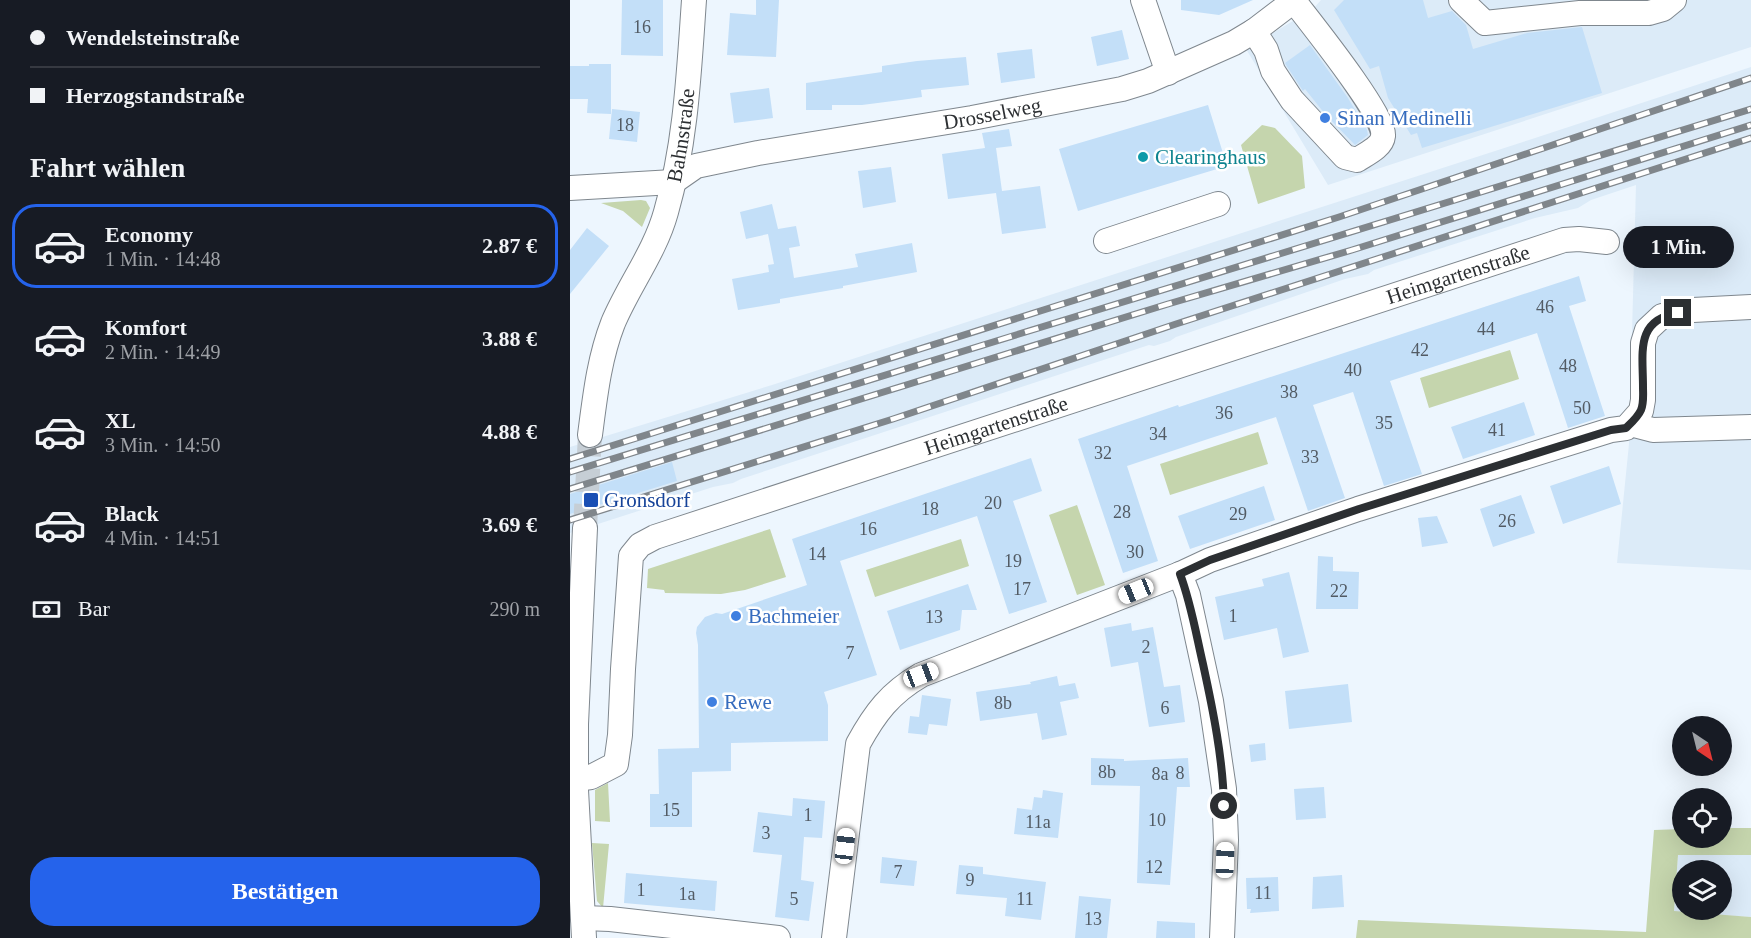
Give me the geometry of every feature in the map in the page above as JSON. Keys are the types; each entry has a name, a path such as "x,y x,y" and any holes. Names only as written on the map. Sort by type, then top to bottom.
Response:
{"street":[{"name":"Bahnstraße","path":"590,435 601,363 614,323 654,246 666,212 682,138 688,90 694,0"},
{"path":"1143,0 1168,73"},
{"name":"Drosselweg","path":"673,182 696,166 758,153 972,118 1122,90 1168,73 1234,43 1295,0"},
{"path":"1254,31 1292,100 1345,157 1357,159 1380,144 1383,137 1382,123 1295,0"},
{"path":"1461,0 1485,23 1580,13 1649,13 1663,9 1674,0"},
{"path":"570,188 673,182"},
{"path":"1106,241 1218,204"},
{"name":"Heimgartenstraße","path":"576,779 591,777 616,764 620,735 631,556 640,545 655,537 1564,240 1607,242"},
{"path":"834,938 858,744 867,726 901,686 921,675 1180,574 1210,560 1359,509 1611,430 1626,428 1641,411 1643,343 1647,330 1662,316 1693,310 1751,306"},
{"path":"1630,424 1653,430 1751,427"},
{"path":"585,528 576,724 576,779 584,928 610,919 778,938"},
{"path":"1180,574 1188,596 1211,701 1224,789 1226,840 1222,938"}],"shaded area":[{"path":"1321,0 1751,0 1751,47 1328,185 1246,49 1313,9"},
{"path":"1751,67 1751,570 1617,563 1629,444 1636,185 1591,200 1578,208 1535,218 1374,270 1368,274 1345,279 1170,341 1154,346 1149,345 733,483 713,487 570,533 570,447 772,385"},
{"path":"1678,855 1751,855 1751,917 1732,916 1732,860 1678,860"}],"green space":[{"path":"1262,125 1275,128 1302,156 1305,188 1258,204 1241,145"},
{"path":"646,201 650,208 642,227 623,211 601,203"},
{"path":"1510,350 1519,379 1429,408 1420,378"},
{"path":"1258,432 1268,464 1170,495 1160,464"},
{"path":"1077,505 1105,585 1077,595 1049,515"},
{"path":"770,529 786,577 745,590 721,594 665,593 664,590 647,588 648,569"},
{"path":"961,539 969,566 875,597 866,570"},
{"path":"608,783 610,822 595,821 595,790"},
{"path":"1732,828 1751,828 1751,855 1678,855 1678,860 1672,860 1672,920 1732,920 1732,916 1751,917 1751,938 1356,938 1358,920 1646,932 1654,830 1672,829 1672,848 1732,848"},
{"path":"592,843 609,844 603,908 597,901"}],"building":[{"path":"622,0 663,0 663,56 621,55"},
{"path":"756,0 779,0 776,57 727,55 730,13 756,15"},
{"path":"1181,0 1253,0 1219,15 1181,10"},
{"path":"1344,0 1423,0 1428,18 1452,11 1466,25 1473,49 1527,33 1582,27 1602,93 1422,148 1417,133 1411,135 1388,98 1379,66 1370,69 1334,10"},
{"path":"1122,30 1129,59 1097,66 1091,37"},
{"path":"1310,45 1348,98 1367,130 1368,135 1355,145 1305,89 1303,91 1285,63"},
{"path":"1032,49 1035,78 1001,83 997,53"},
{"path":"966,57 969,85 921,90 922,97 862,105 832,105 832,110 806,110 806,83 882,72 882,66"},
{"path":"589,64 611,64 611,114 587,113 588,99 570,99 570,66 589,66"},
{"path":"769,88 773,118 734,123 730,93"},
{"name":"Clearinghaus","path":"1208,105 1227,166 1078,211 1059,149"},
{"path":"612,109 640,112 637,142 609,139"},
{"path":"1009,129 1012,146 996,148 1002,191 1040,186 1046,228 1002,234 996,193 948,199 942,154 985,148 982,133"},
{"path":"891,167 896,202 863,208 858,171"},
{"path":"772,204 778,229 796,226 800,246 789,248 794,278 858,267 855,254 912,243 917,272 780,299 780,303 738,310 732,279 769,272 768,265 774,264 768,234 746,239 740,212"},
{"path":"587,228 609,246 570,294 570,250"},
{"path":"1579,276 1586,301 1569,306 1605,416 1568,428 1537,333 1390,381 1422,474 1384,486 1353,392 1313,405 1345,498 1308,511 1276,417 1211,438 1127,466 1158,561 1123,573 1078,439"},
{"path":"1524,402 1535,435 1463,459 1451,427"},
{"path":"1031,458 1042,491 1013,501 1047,602 1009,614 977,516 840,561 877,675 824,692 828,705 828,741 731,743 731,771 692,772 692,827 650,827 650,794 659,794 658,749 699,748 696,633 697,627 705,617 716,613 722,614 807,585 792,539"},
{"path":"672,462 677,481 570,514 570,494"},
{"path":"1609,466 1621,504 1563,524 1550,486"},
{"path":"1264,486 1275,520 1190,549 1178,516"},
{"path":"1521,495 1535,533 1493,547 1480,509"},
{"path":"1437,516 1448,543 1422,547 1418,518"},
{"path":"1318,556 1333,557 1333,571 1359,572 1358,609 1316,609"},
{"path":"1289,572 1309,652 1283,658 1277,628 1224,640 1215,597 1264,586 1262,579"},
{"path":"968,584 977,610 962,610 960,630 900,650 887,611"},
{"path":"1131,623 1132,631 1153,627 1164,687 1180,685 1185,722 1149,727 1138,662 1111,667 1104,628"},
{"path":"1057,676 1059,686 1075,683 1079,698 1060,702 1067,735 1042,740 1037,713 980,721 976,692 1031,684 1030,682"},
{"path":"1348,684 1352,722 1289,729 1285,691"},
{"path":"922,695 951,699 947,726 929,724 927,735 908,733 910,716 919,717"},
{"path":"1265,743 1266,760 1251,762 1249,745"},
{"path":"1091,758 1124,759 1124,761 1188,758 1190,787 1177,787 1170,885 1137,883 1140,786 1091,785"},
{"path":"1324,787 1326,818 1296,820 1294,789"},
{"path":"1043,790 1063,793 1058,838 1014,834 1017,808 1032,810 1034,797 1042,798"},
{"path":"793,798 825,801 822,838 804,837 801,880 814,882 809,921 775,917 782,855 753,852 758,812 792,816"},
{"path":"882,857 917,861 914,886 880,883"},
{"path":"959,865 983,867 983,874 1046,882 1041,920 1005,916 1007,898 956,894"},
{"path":"626,873 717,881 715,911 624,903"},
{"path":"1342,875 1344,907 1312,909 1313,877"},
{"path":"1278,877 1279,911 1250,913 1251,909 1247,909 1246,878"},
{"path":"1079,896 1111,899 1107,938 1075,938"},
{"path":"1157,921 1195,923 1195,938 1156,938"}],"tunnel":[{"path":"585,528 590,435"}],"railway":[{"path":"570,459 1339,217 1751,78"},
{"path":"570,472 1751,109"},
{"path":"570,489 1168,304 1352,250 1751,125"},
{"path":"570,520 893,419 1176,324 1751,138"}],"place":[{"name":"Sinan Medinelli","path":"1325,118"},
{"name":"Clearinghaus","path":"1143,157"},
{"name":"Gronsdorf","path":"591,500"},
{"name":"Bachmeier","path":"736,616"},
{"name":"Rewe","path":"712,702"}],"route":[{"path":"1224,806 1224,789 1211,701 1188,596 1180,574 1210,560 1359,509 1611,430 1626,428 1641,411 1643,343 1647,330 1662,316 1678,313"}]}
